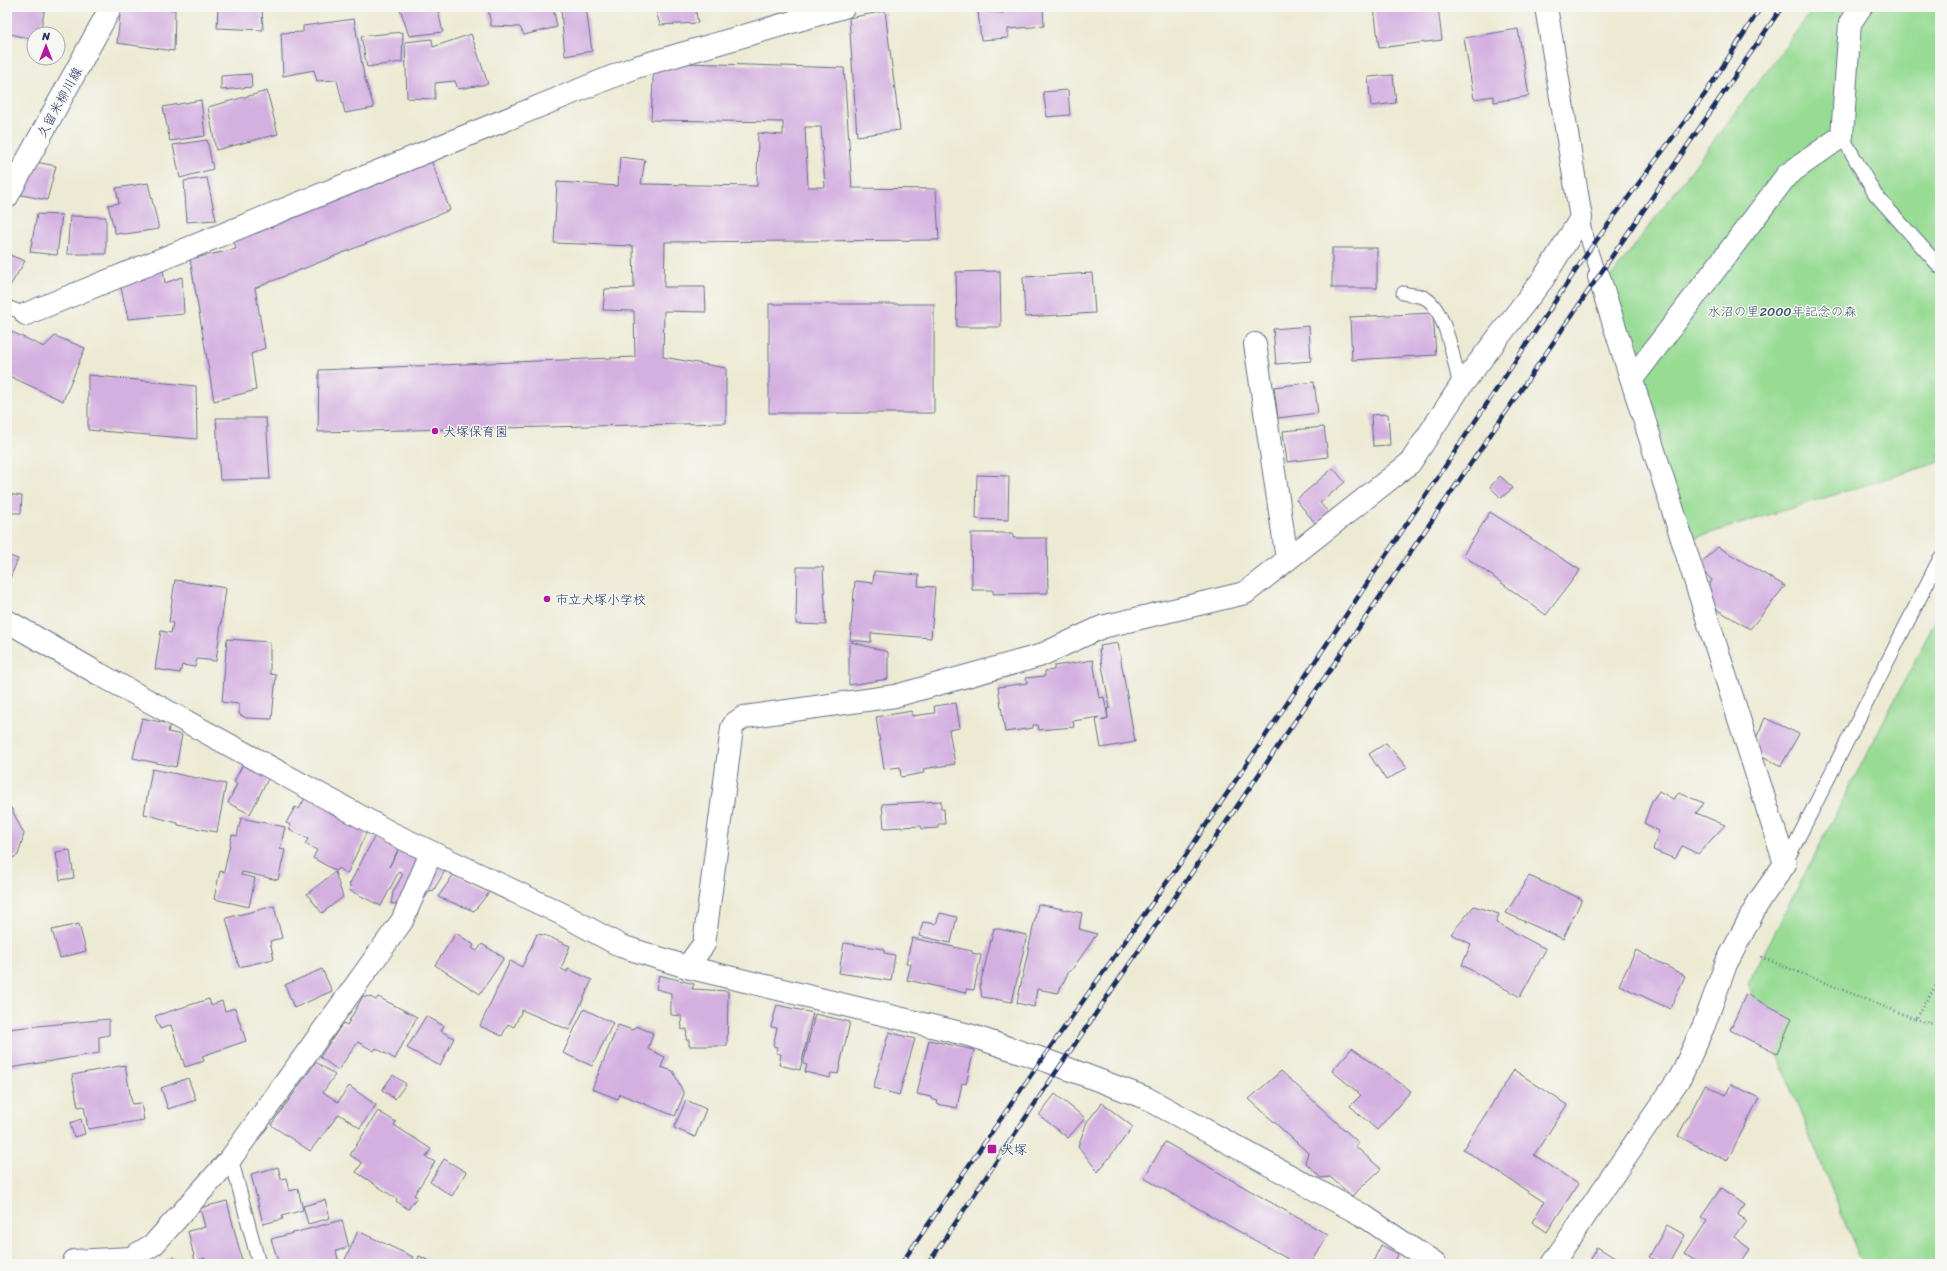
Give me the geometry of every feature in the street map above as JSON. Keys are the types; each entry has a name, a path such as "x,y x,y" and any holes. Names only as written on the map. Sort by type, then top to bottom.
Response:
{"street":[{"name":"久留米柳川線","path":"7,197 110,7"},
{"path":"17,311 636,67 844,7"},
{"path":"687,967 704,944 732,728 735,722 744,717 895,696 1039,656 1102,627 1245,592 1410,463 1460,387 1543,279 1581,218 1546,7"},
{"path":"1632,379 1787,175 1842,136 1850,23 1861,7"},
{"path":"1552,1264 1681,1076 1704,1025 1726,964 1759,901 1785,864 1599,277"},
{"path":"1255,344 1287,559"},
{"path":"7,621 99,674 431,853 560,912 621,946 687,967 969,1035 1042,1059 1146,1098 1364,1216 1435,1264"},
{"path":"74,1261 131,1258 154,1244 231,1158 402,922 431,853"}],"lane":[{"path":"1842,136 1875,194 1940,267"},
{"path":"1581,218 1599,277"},
{"path":"1403,293 1426,298 1438,313 1447,331 1460,387"},
{"path":"1785,864 1940,558"},
{"path":"231,1158 259,1264"}],"path":[{"path":"1937,177 1940,180"},
{"path":"1736,946 1915,1019 1940,1026"},
{"path":"1915,1019 1940,979"}],"green space":[{"name":"水沼の里2000年記念の森","path":"1815,7 1940,7 1940,462 1685,541 1609,279"},
{"path":"1940,612 1940,1264 1862,1264 1748,984"}],"building":[{"path":"7,7 45,7 41,26 26,26 26,38 7,33"},
{"path":"121,7 155,7 175,10 174,51 117,43"},
{"path":"218,7 262,7 263,30 217,28"},
{"path":"437,7 443,32 409,36 400,9"},
{"path":"488,7 553,7 557,27 524,35 520,27 491,26"},
{"path":"574,7 586,7 592,51 565,56 561,10"},
{"path":"655,7 695,7 698,23 660,25"},
{"path":"1003,7 1043,7 1044,26 1008,29 1008,38 981,40 978,11 1003,13"},
{"path":"1374,7 1438,7 1442,40 1379,48"},
{"path":"885,11 900,130 857,136 849,18"},
{"path":"354,19 364,76 374,108 345,113 337,80 317,81 314,70 283,76 281,33 303,32 303,26"},
{"path":"1518,29 1529,96 1494,102 1493,96 1474,99 1464,38"},
{"path":"403,32 402,62 367,67 361,36"},
{"path":"471,34 488,84 458,89 455,81 435,83 435,99 407,98 405,42 432,39 433,47"},
{"path":"654,62 844,68 852,188 936,189 939,240 665,242 664,287 705,287 706,312 664,311 663,357 726,368 726,423 318,432 319,370 635,357 634,311 603,310 605,289 634,288 633,246 554,243 557,182 618,186 620,157 645,160 641,184 757,186 758,133 783,135 783,122 651,120","holes":["805,127 821,127 825,187 808,187"]},
{"path":"251,74 252,87 221,90 221,76"},
{"path":"1393,75 1396,103 1371,106 1368,77"},
{"path":"1068,90 1070,115 1047,117 1043,92"},
{"path":"267,91 278,134 216,150 208,107"},
{"path":"201,100 205,136 170,141 163,107"},
{"path":"207,140 213,169 180,178 173,145"},
{"path":"431,160 450,210 255,288 265,348 251,354 256,390 214,401 190,259 236,249 234,240"},
{"path":"31,161 56,166 47,200 17,194"},
{"path":"207,178 216,220 187,222 184,181"},
{"path":"148,183 159,229 125,234 115,233 108,205 119,203 116,188"},
{"path":"37,214 62,215 57,255 30,252"},
{"path":"70,216 106,217 106,254 67,254"},
{"path":"1332,248 1377,248 1377,288 1332,288"},
{"path":"7,254 25,261 7,291"},
{"path":"163,270 165,283 182,277 184,314 128,319 120,283"},
{"path":"1000,271 1001,327 957,327 956,272"},
{"path":"1092,273 1095,313 1025,317 1023,277"},
{"path":"769,304 934,304 934,413 769,413"},
{"path":"1433,313 1436,355 1352,360 1350,317"},
{"path":"1309,326 1311,361 1276,364 1273,329"},
{"path":"8,330 44,347 55,336 85,348 63,401 7,375"},
{"path":"88,375 196,386 197,439 88,430"},
{"path":"1314,382 1318,413 1278,418 1274,387"},
{"path":"1388,414 1390,445 1373,446 1371,415"},
{"path":"216,418 266,418 270,479 220,480"},
{"path":"1324,427 1328,457 1287,462 1283,431"},
{"path":"1333,468 1345,482 1320,503 1329,513 1316,524 1296,500"},
{"path":"977,475 1009,476 1008,520 976,519"},
{"path":"1500,476 1513,488 1501,498 1490,487"},
{"path":"7,494 22,496 21,513 7,513"},
{"path":"1490,512 1580,570 1546,615 1463,555"},
{"path":"971,533 1013,533 1013,538 1047,538 1048,593 993,594 993,590 972,590"},
{"path":"1718,547 1785,586 1750,629 1701,600 1712,580 1697,566"},
{"path":"7,555 18,559 7,585"},
{"path":"797,567 823,567 826,625 796,624"},
{"path":"874,571 919,575 918,586 935,587 931,638 871,633 871,642 850,640 855,581 873,583"},
{"path":"175,580 226,588 216,661 197,659 195,667 182,665 180,673 155,669 161,631 171,633 173,623 169,622"},
{"path":"227,639 270,642 270,674 276,675 272,719 246,718 239,714 239,704 222,702"},
{"path":"851,642 888,652 888,679 849,685 849,644"},
{"path":"1118,643 1135,742 1101,748 1096,719 1099,717 1073,721 1074,727 1039,730 1038,725 1033,725 1033,728 1005,732 998,687 1027,683 1026,678 1045,676 1045,671 1054,670 1054,666 1093,660 1099,698 1104,697 1108,718 1107,709 1110,708 1099,650 1101,650 1100,646"},
{"path":"956,703 960,728 949,730 955,764 923,769 924,773 901,777 900,767 884,769 876,717 912,711 912,716 935,713 934,706"},
{"path":"142,718 170,724 168,732 182,735 176,767 133,758"},
{"path":"1765,718 1799,734 1781,766 1751,750"},
{"path":"1386,743 1407,768 1386,780 1369,754"},
{"path":"244,762 270,775 250,814 228,803 237,784 234,782"},
{"path":"152,769 226,784 217,832 178,825 178,823 144,814"},
{"path":"1659,791 1673,799 1679,793 1704,803 1696,813 1725,825 1698,854 1682,846 1675,859 1653,850 1659,831 1644,823 1652,801"},
{"path":"306,796 368,829 347,874 338,868 336,871 313,858 317,850 305,844 308,839 289,829 291,825 286,823 295,807 299,809"},
{"path":"941,801 941,809 944,809 945,824 938,824 938,828 922,829 921,826 884,828 882,804"},
{"path":"7,807 8,809 11,808 24,834 18,855 7,861"},
{"path":"241,818 285,827 280,849 285,850 278,880 242,872 241,875 255,878 249,907 214,899 220,871 224,872 232,835 237,836"},
{"path":"375,836 399,848 389,867 400,848 435,868 437,867 445,871 433,891 430,890 422,902 391,904 393,892 403,874 399,871 381,906 349,890 351,886 349,885"},
{"path":"70,850 74,878 60,880 56,852"},
{"path":"335,872 343,897 322,913 307,894"},
{"path":"454,874 491,890 474,911 438,897"},
{"path":"1529,876 1582,899 1563,939 1506,913"},
{"path":"1038,904 1082,913 1079,929 1097,934 1071,971 1069,971 1058,993 1037,989 1034,1007 1017,1003"},
{"path":"274,906 282,938 270,941 274,959 239,967 226,918"},
{"path":"1474,906 1499,914 1496,923 1546,949 1520,997 1462,965 1471,944 1451,934"},
{"path":"940,913 957,917 951,943 919,936 923,922 936,924"},
{"path":"79,924 86,951 60,958 52,930"},
{"path":"994,928 1027,935 1012,1002 982,997 980,985"},
{"path":"456,933 474,945 472,948 477,951 482,944 504,958 480,994 435,965"},
{"path":"537,934 544,935 570,946 561,969 567,972 568,969 592,980 569,1030 522,1010 514,1027 508,1024 502,1036 480,1026 510,961 522,967"},
{"path":"912,938 972,951 972,953 981,955 974,990 966,989 966,993 907,980 911,964 906,963"},
{"path":"844,943 884,949 884,953 895,955 891,981 839,973"},
{"path":"1636,950 1685,976 1670,1009 1619,985"},
{"path":"322,969 332,991 294,1008 285,985"},
{"path":"659,975 694,984 692,989 728,991 727,1046 689,1046 689,1040 686,1040 687,1029 682,1030 681,1016 671,1015 671,993 656,989"},
{"path":"1746,994 1792,1018 1777,1054 1730,1030"},
{"path":"363,996 368,996 376,1000 378,997 417,1017 395,1059 376,1048 374,1051 358,1042 338,1070 320,1057 343,1023 347,1025"},
{"path":"209,999 211,1005 222,1001 225,1011 235,1008 246,1041 202,1056 204,1061 185,1067 171,1025 160,1029 155,1016"},
{"path":"777,1005 813,1013 800,1070 779,1065 781,1054 776,1053 777,1047 773,1046 777,1028 771,1027"},
{"path":"584,1009 613,1023 592,1066 563,1053"},
{"path":"815,1014 850,1022 838,1074 831,1073 830,1078 805,1072 807,1065 803,1064"},
{"path":"426,1016 444,1026 441,1031 454,1038 440,1066 407,1048"},
{"path":"109,1019 109,1035 99,1037 99,1053 10,1068 7,1029"},
{"path":"618,1025 633,1030 636,1026 653,1033 648,1049 665,1057 661,1067 673,1071 684,1094 675,1116 620,1094 618,1099 592,1089"},
{"path":"889,1032 915,1039 899,1095 873,1088"},
{"path":"929,1040 974,1050 966,1084 962,1083 957,1108 937,1104 938,1101 931,1099 931,1097 917,1094"},
{"path":"1352,1048 1411,1091 1377,1130 1350,1106 1361,1095 1332,1071"},
{"path":"316,1062 335,1075 323,1092 338,1102 349,1086 376,1105 360,1128 339,1114 310,1151 271,1125"},
{"path":"125,1065 132,1104 141,1103 144,1120 88,1129 84,1106 78,1107 72,1075"},
{"path":"1514,1070 1567,1105 1534,1155 1578,1184 1547,1232 1532,1222 1544,1202 1463,1149"},
{"path":"1281,1071 1359,1143 1355,1146 1381,1169 1352,1196 1330,1177 1321,1178 1305,1162 1308,1153 1249,1099"},
{"path":"393,1075 406,1084 395,1099 382,1090"},
{"path":"188,1078 196,1100 168,1109 161,1088"},
{"path":"1731,1084 1759,1098 1727,1161 1678,1136 1705,1085 1726,1095"},
{"path":"1055,1094 1085,1118 1068,1138 1039,1115"},
{"path":"686,1100 706,1109 695,1137 674,1128"},
{"path":"1102,1103 1133,1127 1098,1172 1078,1146 1087,1122"},
{"path":"378,1111 396,1122 394,1125 431,1149 426,1157 435,1162 414,1195 417,1197 408,1209 396,1201 397,1199 356,1172 362,1163 350,1155"},
{"path":"81,1119 85,1134 74,1137 70,1123"},
{"path":"1165,1142 1328,1235 1311,1264 1297,1264 1144,1178"},
{"path":"444,1159 466,1172 452,1196 430,1182"},
{"path":"278,1167 281,1179 286,1178 289,1191 298,1189 303,1210 282,1216 283,1219 263,1224 251,1174"},
{"path":"1721,1188 1745,1205 1738,1215 1746,1220 1734,1237 1750,1249 1740,1264 1700,1264 1685,1254 1707,1221 1701,1217"},
{"path":"325,1200 330,1218 308,1224 303,1206"},
{"path":"227,1201 243,1264 206,1264 205,1258 195,1261 188,1231 205,1227 200,1208"},
{"path":"342,1220 349,1247 336,1251 339,1262 279,1264 271,1239"},
{"path":"1667,1225 1685,1235 1669,1264 1662,1264 1649,1257"},
{"path":"358,1231 413,1257 409,1264 343,1264"},
{"path":"1381,1245 1398,1254 1394,1264 1372,1264"},
{"path":"1597,1247 1620,1261 1618,1264 1587,1264"},
{"path":"419,1256 435,1264 416,1264"},
{"path":"174,1257 177,1264 155,1264"}],"railway":[{"path":"901,1264 1042,1059 1186,855 1590,249 1705,94 1761,7"},
{"path":"928,1264 1060,1066 1782,7"}],"place":[{"name":"犬塚保育園","path":"435,431"},
{"name":"市立犬塚小学校","path":"547,599"},
{"name":"犬塚","path":"992,1149"}]}
